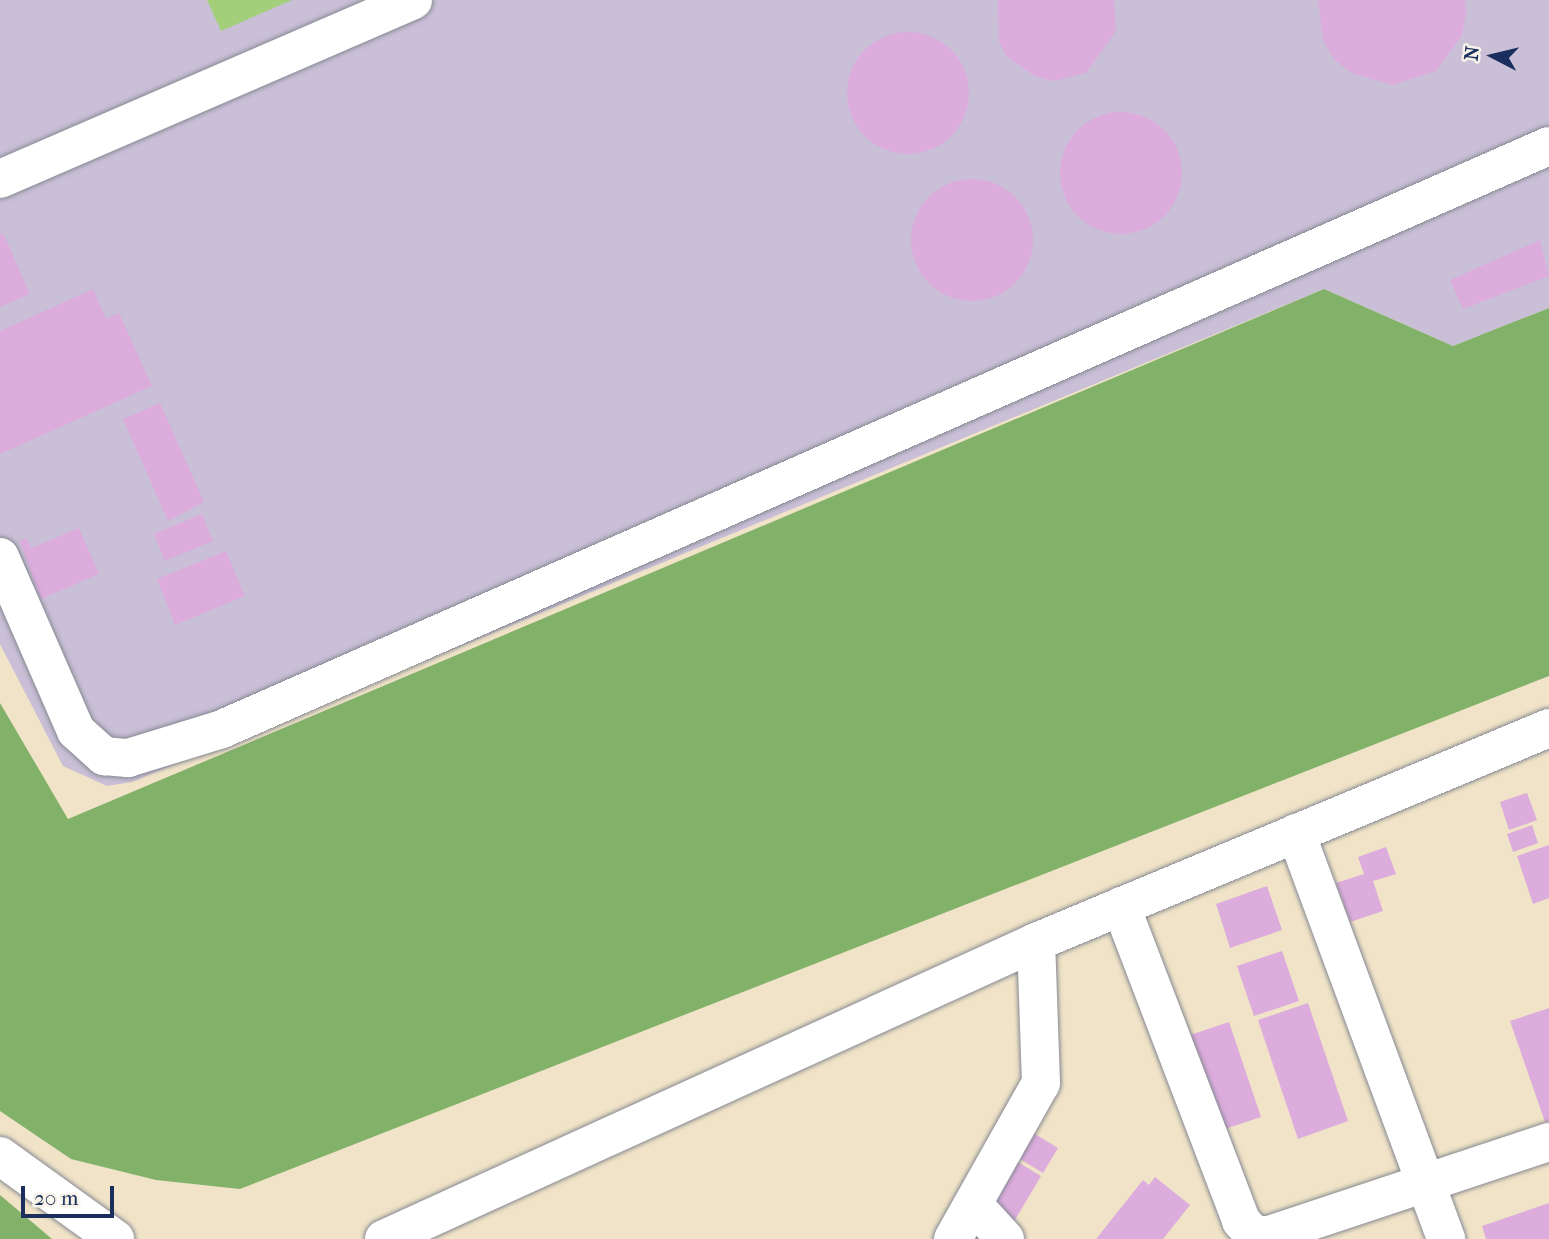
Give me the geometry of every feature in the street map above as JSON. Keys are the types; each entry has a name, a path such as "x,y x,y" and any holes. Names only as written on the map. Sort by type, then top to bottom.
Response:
{"street":[{"path":"0,179 413,0"},
{"path":"0,556 76,731 104,756 128,758 222,729 1549,146"},
{"path":"401,1236 1036,942 1549,728"},
{"path":"1296,834 1446,1239"},
{"path":"1121,906 1241,1221 1252,1233 1266,1236 1549,1142"},
{"path":"953,1239 1041,1083 1036,942"},
{"path":"0,1156 115,1239"},
{"path":"974,1205 1005,1239"}],"shaded area":[{"path":"0,0 1549,0 1549,308 1453,346 1324,289 132,782 107,786 63,766 0,644"}],"green space":[{"path":"207,0 292,0 221,31"},
{"path":"1324,289 1453,346 1549,308 1549,676 240,1189 156,1180 71,1159 0,1111 0,703 68,819"},
{"path":"0,1195 52,1239 0,1239"}],"building":[{"path":"998,0 1114,0 1116,31 1086,73 1053,81 1036,77 1007,57 999,42"},
{"path":"1318,0 1465,0 1466,13 1462,35 1436,71 1393,85 1351,73 1334,59 1323,40"},
{"path":"908,32 931,37 951,50 964,70 969,93 964,116 951,136 931,149 908,154 885,149 865,136 852,116 847,93 852,70 865,50 885,37"},
{"path":"1121,112 1144,117 1164,130 1177,150 1182,173 1177,196 1164,216 1144,229 1121,234 1098,229 1078,216 1065,196 1060,173 1065,150 1078,130 1098,117"},
{"path":"972,179 995,184 1015,197 1028,217 1033,240 1028,263 1015,283 995,296 972,301 949,296 929,283 916,263 911,240 916,217 929,197 949,184"},
{"path":"3,233 30,294 0,307 0,234"},
{"path":"1540,240 1549,276 1463,309 1450,280"},
{"path":"93,289 106,319 119,313 152,386 0,454 0,331"},
{"path":"160,403 204,502 168,521 123,419"},
{"path":"202,514 213,541 165,561 154,534"},
{"path":"79,528 99,574 41,599 20,541 27,538 31,548"},
{"path":"226,551 245,596 175,625 157,579"},
{"path":"1527,793 1537,820 1509,830 1500,802"},
{"path":"1532,825 1538,843 1513,852 1507,834"},
{"path":"1549,845 1549,898 1533,904 1517,856"},
{"path":"1386,847 1396,874 1373,881 1383,911 1350,922 1336,883 1364,874 1358,857"},
{"path":"1267,886 1282,930 1230,948 1216,904"},
{"path":"1282,951 1299,1001 1254,1016 1237,966"},
{"path":"1308,1003 1348,1121 1298,1139 1258,1020"},
{"path":"1549,1008 1549,1121 1545,1122 1510,1021"},
{"path":"1229,1022 1261,1117 1219,1131 1187,1036"},
{"path":"1030,1131 1058,1148 1043,1173 1015,1156"},
{"path":"1011,1158 1041,1176 1012,1225 986,1198"},
{"path":"1155,1177 1190,1205 1163,1239 1096,1239 1143,1180 1149,1185"},
{"path":"1549,1203 1549,1239 1486,1239 1482,1226"}]}
